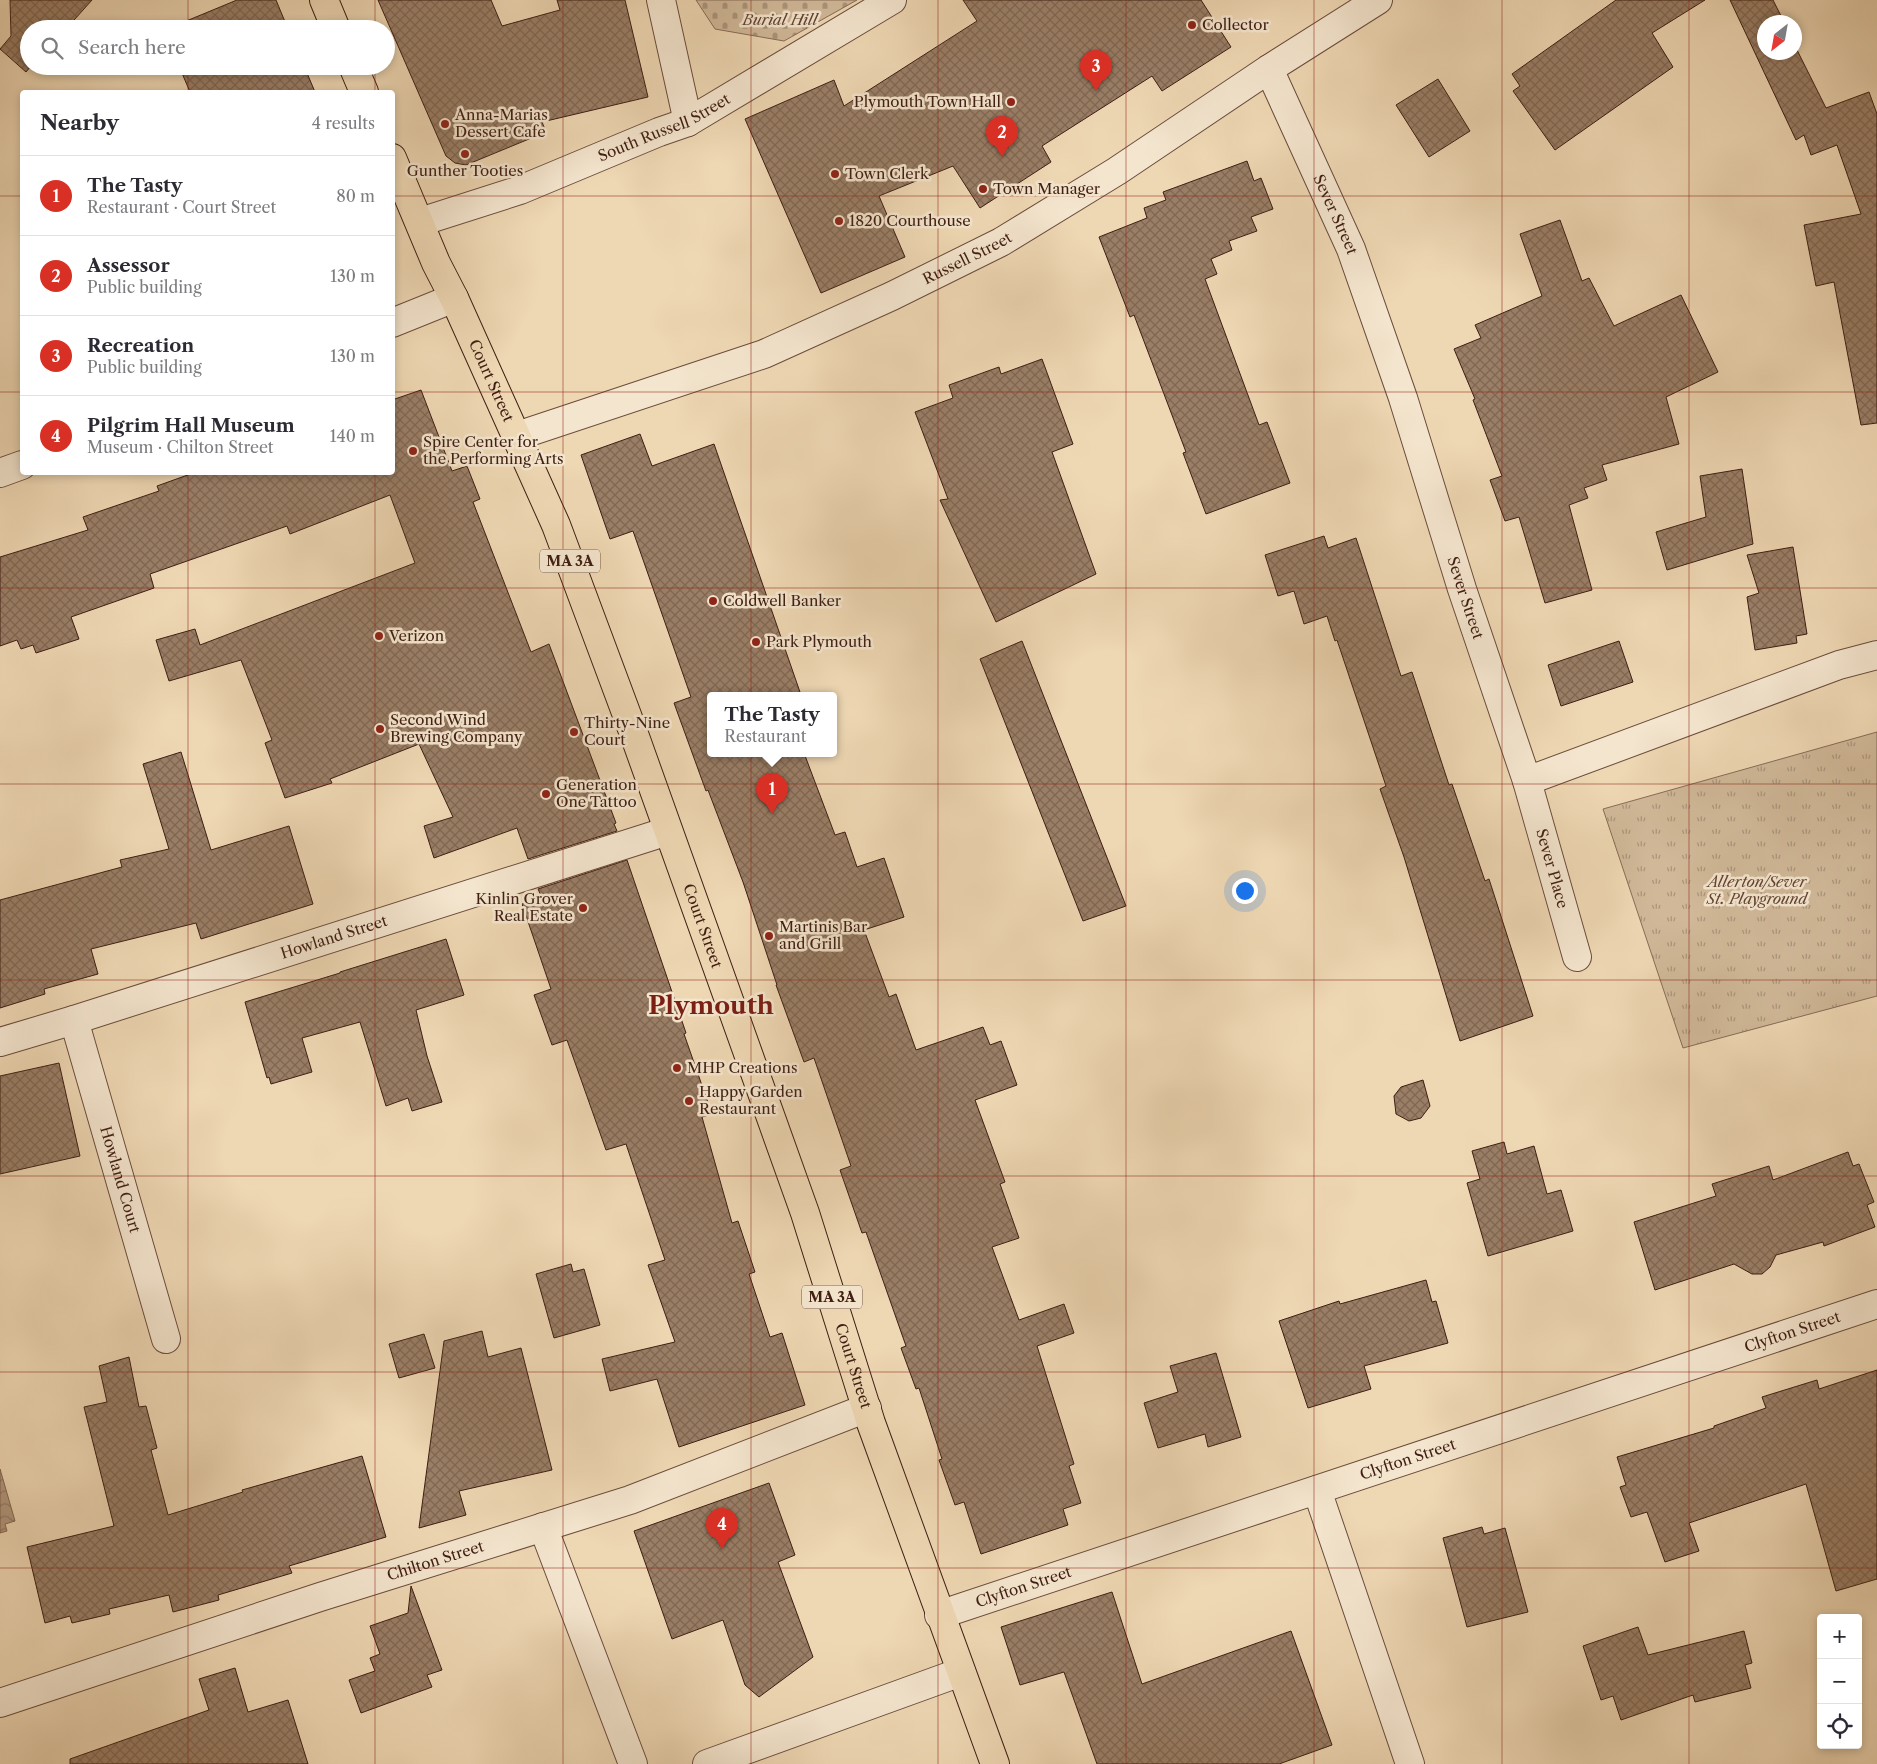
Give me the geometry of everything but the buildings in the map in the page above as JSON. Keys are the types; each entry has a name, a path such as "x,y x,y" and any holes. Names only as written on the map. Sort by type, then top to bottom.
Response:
{"main road":[{"path":"324,0 332,20"},
{"path":"356,75 363,90"},
{"name":"Court Street","path":"395,165 436,264 454,298 556,525 634,734 805,1213 867,1408 960,1672 995,1764"}],"street":[{"path":"661,0 688,122"},
{"name":"South Russell Street","path":"420,222 520,190 659,132 688,122 892,0"},
{"name":"Russell Street","path":"517,436 764,354 892,296 1001,242 1117,171 1269,68 1378,0"},
{"name":"Sever Street","path":"1269,68 1354,258 1403,398 1462,589 1527,781"},
{"path":"395,322 454,298"},
{"path":"0,473 20,466"},
{"path":"1527,781 1839,664 1877,655"},
{"name":"Sever Place","path":"1527,781 1577,957"},
{"name":"Howland Street","path":"0,1042 668,831"},
{"name":"Howland Court","path":"74,1020 166,1339"},
{"name":"Clyfton Street","path":"940,1615 1877,1304"},
{"name":"Chilton Street","path":"0,1703 310,1600 630,1500 867,1408"},
{"path":"1317,1490 1410,1764"},
{"path":"543,1527 633,1764"},
{"path":"707,1764 960,1672"}],"green space":[{"name":"Burial Hill","path":"696,0 857,0 784,41 715,29"},
{"name":"Allerton/Sever St. Playground","path":"1877,732 1877,996 1683,1048 1603,809"}],"water":[{"path":"0,1469 15,1521 5,1524 7,1531 0,1533"}],"place":[{"name":"Collector","path":"1192,25"},
{"name":"Recreation","path":"1096,91"},
{"name":"Plymouth Town Hall","path":"1011,102"},
{"name":"Anna-Marias Dessert Cafe","path":"445,124"},
{"name":"Gunther Tooties","path":"465,154"},
{"name":"Assessor","path":"1002,157"},
{"name":"Town Clerk","path":"835,174"},
{"name":"Town Manager","path":"983,189"},
{"name":"1820 Courthouse","path":"839,221"},
{"name":"Spire Center for the Performing Arts","path":"413,451"},
{"name":"Coldwell Banker","path":"713,601"},
{"name":"Verizon","path":"379,636"},
{"name":"Park Plymouth","path":"756,642"},
{"name":"Second Wind Brewing Company","path":"380,729"},
{"name":"Thirty-Nine Court","path":"574,732"},
{"name":"Generation One Tattoo","path":"546,794"},
{"name":"The Tasty","path":"772,814"},
{"name":"Kinlin Grover Real Estate","path":"583,908"},
{"name":"Martinis Bar and Grill","path":"769,936"},
{"name":"MHP Creations","path":"677,1068"},
{"name":"Happy Garden Restaurant","path":"689,1101"},
{"name":"Pilgrim Hall Museum","path":"722,1549"}],"district":[{"name":"Plymouth","path":"711,1005"}]}
